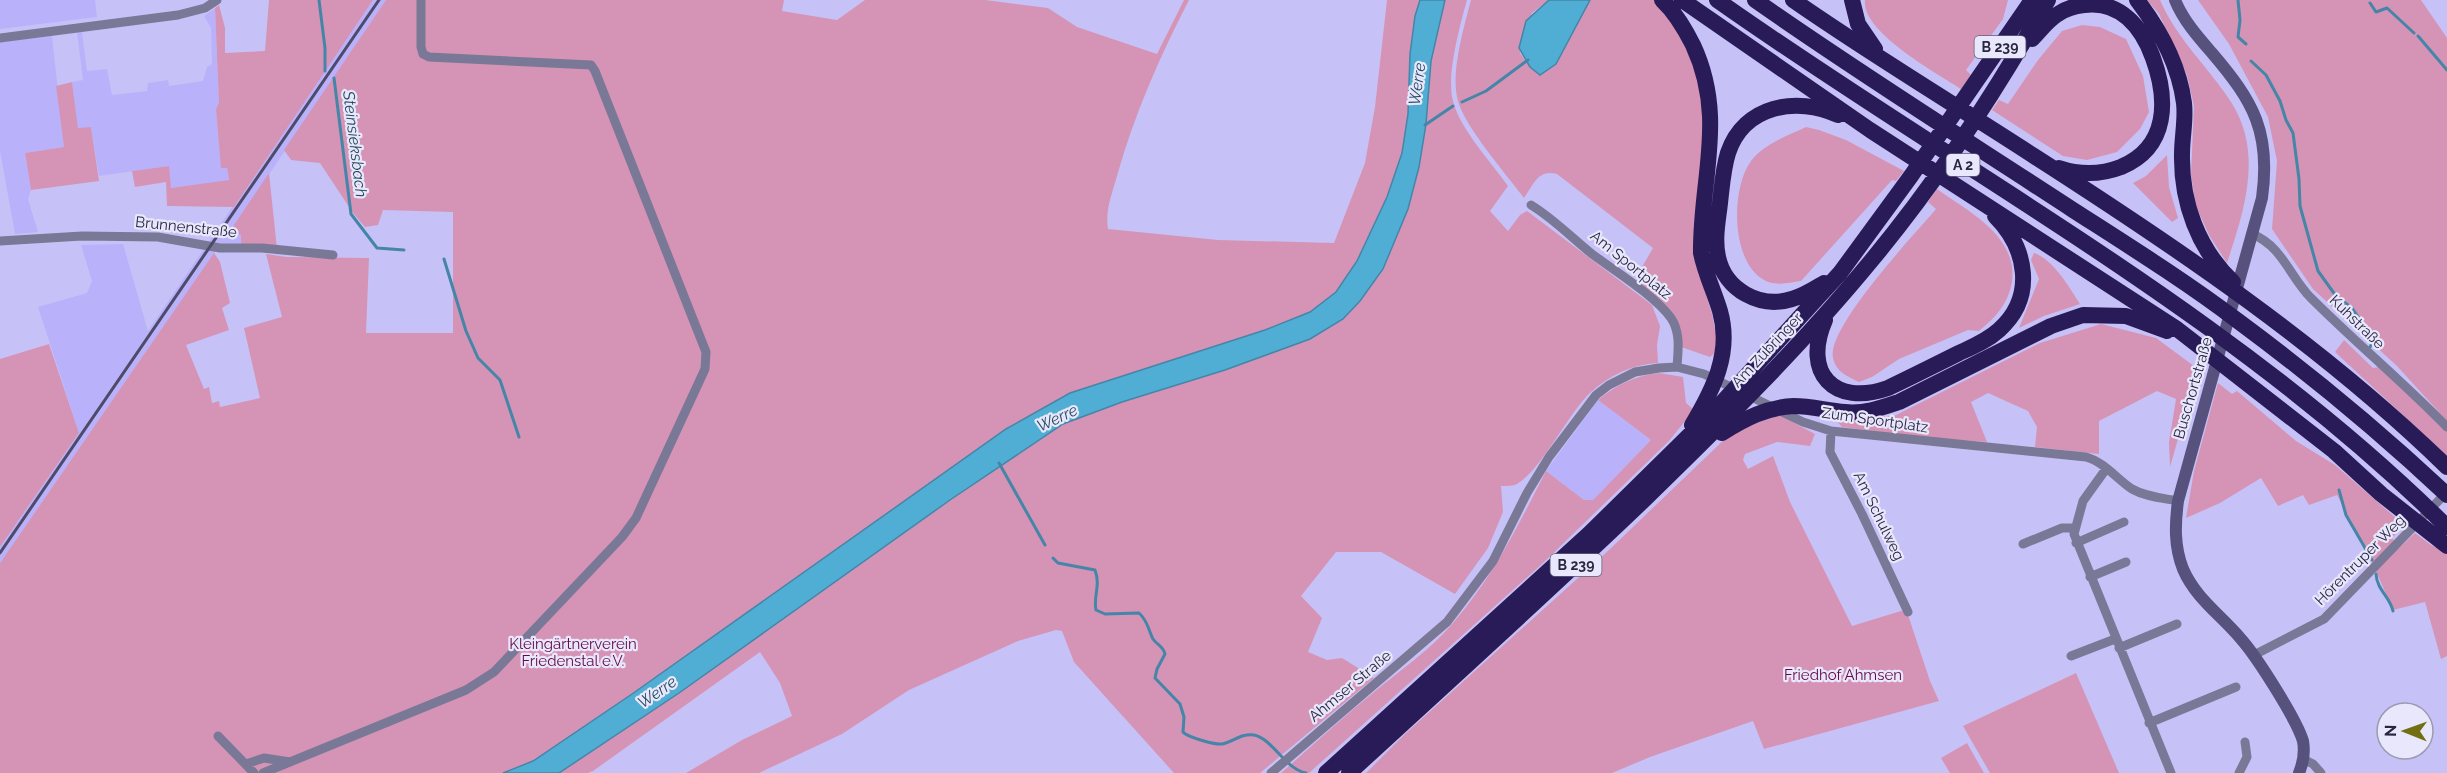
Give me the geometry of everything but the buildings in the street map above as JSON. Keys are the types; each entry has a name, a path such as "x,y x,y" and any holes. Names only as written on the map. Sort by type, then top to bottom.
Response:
{"highway":[{"path":"1662,0 1670,8 1688,36 1701,62 1708,90 1712,126 1701,253 1706,274 1720,310 1723,354 1717,378 1725,410"},
{"path":"1682,0 1870,130 2177,329 2334,451 2417,524 2447,546"},
{"name":"A 2","path":"1717,0 1890,118 2210,327 2346,434 2447,527"},
{"name":"A 2","path":"1755,0 1826,50 2157,264 2237,320 2332,394 2445,493"},
{"path":"1793,0 2223,278 2396,418 2447,467"},
{"path":"1852,0 1858,24 1883,60"},
{"name":"Am Zubringer","path":"1759,375 1840,273 1911,176 2032,0"},
{"name":"Am Zubringer","path":"1725,410 1832,307 1872,260 1927,187 1984,105 2017,55 2048,0"},
{"path":"2137,0 2163,39 2182,90 2184,107 2182,174 2185,194 2200,237 2223,278"},
{"path":"2017,55 2058,14 2089,4 2105,5 2121,12 2141,30 2162,80 2163,112 2158,129 2143,153 2129,163 2102,173 2078,173 2034,156"},
{"path":"1840,273 1808,293 1791,300 1774,302 1761,301 1745,295 1732,285 1722,271 1716,240 1724,171 1729,151 1737,136 1749,121 1774,108 1792,105 1824,109 1870,130"},
{"path":"1832,307 1818,338 1816,350 1818,363 1823,376 1831,384 1845,393 1857,395 1872,394 1888,388 1983,341 1999,330 2017,306 2023,272 2020,254 2012,237 2001,222 1975,196"},
{"path":"1686,449 1725,410 1808,407 1845,412 1875,410 1899,402 2051,326 2083,315 2126,316 2152,324 2204,350"},
{"path":"1686,449 1725,410"},
{"name":"B 239","path":"1349,773 1363,749 1451,660 1686,449"},
{"name":"B 239","path":"1326,773 1363,749 1456,677 1686,449"}],"main road":[{"name":"Buschortstraße","path":"2175,0 2197,36 2232,76 2249,102 2256,118 2265,157 2265,177 2252,234 2178,501 2176,542 2189,581 2205,603 2254,655 2298,729 2303,741 2303,759 2299,773"}],"street":[{"path":"0,38 178,15 205,8 217,0"},
{"path":"263,773 466,690 494,672 622,537 636,518 705,369 707,360 706,352 596,71 591,65 429,57 423,54 421,47 421,0"},
{"name":"Am Sportplatz","path":"1531,205 1553,219 1589,251 1657,304 1670,318 1678,335 1677,368"},
{"name":"Kuhstraße","path":"2252,234 2273,246 2307,294 2369,356 2409,388 2447,428"},
{"name":"Brunnenstraße","path":"0,241 82,236 145,236 220,248 262,248 304,254 333,255"},
{"name":"Zum Sportplatz","path":"1447,622 1493,561 1527,493 1549,457 1596,395 1609,385 1635,372 1659,368 1677,368 1704,374 1803,422 1831,431 2086,457 2097,461 2133,489 2178,501"},
{"name":"Am Schulweg","path":"1831,431 1830,452 1908,612"},
{"path":"2106,469 2083,501 2074,528 2076,543 2171,773"},
{"name":"Hörentruper Weg","path":"2254,655 2324,618 2445,493"},
{"path":"2076,543 2124,522"},
{"path":"2023,544 2062,528 2074,528"},
{"path":"2090,577 2126,562"},
{"name":"Ahmser Straße","path":"1272,772 1447,622"},
{"path":"2071,656 2177,624"},
{"path":"2149,723 2236,687"},
{"path":"218,736 254,773"},
{"path":"2239,773 2247,757 2245,742"},
{"path":"246,764 264,758 291,762"},
{"path":"2303,759 2313,764 2321,773"}],"shaded area":[{"path":"0,0 95,0 97,17 0,29"},
{"path":"373,0 386,0 231,231 241,235 241,245 220,245 0,563 0,547 79,433 38,307 87,293 92,281 81,245 123,244 148,331"},
{"path":"215,8 219,103 216,109 222,168 227,168 229,181 171,188 168,166 99,176 91,127 78,129 72,82 83,80 77,32 82,32 87,71 107,69 112,95 147,91 148,83 168,80 169,86 203,81 207,67 212,64 211,28 204,16"},
{"path":"52,36 64,147 25,153 31,190 28,199 38,232 15,234 0,151 0,42"},
{"path":"1598,400 1651,440 1593,500 1584,500 1546,471"}],"green space":[{"path":"269,0 373,0 234,207 167,206 166,182 135,187 132,171 169,166 171,188 229,180 227,168 221,168 216,109 219,103 215,8 219,5 225,28 225,53 265,51"},
{"name":"Kleingärtnerverein Friedenstal e.V.","path":"386,0 784,0 782,11 837,20 865,0 985,0 1048,8 1077,27 1157,54 1184,0 1189,0 1158,64 1131,131 1110,202 1107,215 1108,229 1218,240 1334,243 1365,163 1375,107 1387,0 1420,0 1415,16 1408,114 1402,153 1387,197 1357,261 1336,292 1310,312 1265,330 1070,393 1006,429 632,694 533,761 503,773 0,773 0,563 214,253 220,262 230,303 222,308 229,330 186,345 204,389 209,387 212,403 219,401 220,407 260,398 244,328 282,317 266,254 287,257 369,258 366,333 453,333 453,212 383,210 378,225 365,227 320,163 291,160 284,150"},
{"path":"1445,0 1467,0 1451,78 1453,101 1469,134 1508,186 1490,211 1508,231 1520,215 1527,211 1652,305 1660,326 1657,345 1658,363 1639,366 1614,375 1591,392 1582,401 1535,468 1515,485 1501,486 1503,512 1488,548 1455,594 1381,552 1336,552 1301,596 1322,618 1308,652 1327,660 1342,658 1374,678 1260,773 1174,773 1074,662 1062,631 1056,630 1018,641 909,690 842,734 759,773 686,773 742,740 792,716 780,683 760,652 593,771 559,773 679,693 950,500 1063,424 1343,319 1426,124 1431,61"},
{"path":"1471,0 1549,0 1532,13 1520,53 1530,67 1540,75 1556,64 1590,0 1655,0 1678,29 1698,74 1705,126 1696,263 1716,334 1715,353 1710,357 1681,347 1669,310 1638,285 1638,274 1653,248 1557,174 1541,176 1524,198 1477,137 1462,112 1456,90 1459,50"},
{"path":"1865,0 2008,0 2003,19 1966,70 1971,75 1961,89 1902,51 1887,38 1867,12"},
{"path":"2147,0 2160,0 2175,28 2222,89 2241,121 2247,141 2248,182 2227,263 2209,235 2196,206 2191,175 2194,106 2187,75 2159,14"},
{"path":"2198,0 2421,0 2447,38 2447,421 2397,366 2313,289 2272,229 2277,161 2268,117 2229,44"},
{"path":"2082,25 2100,27 2126,39 2143,76 2149,112 2140,129 2117,152 2087,160 2063,156 1992,110 1999,100 2008,104 2038,60 2062,31"},
{"path":"72,82 78,128 91,127 99,181 31,190 25,153 64,147 56,86"},
{"path":"1806,127 1846,140 1904,171 1896,181 1892,180 1801,281 1770,283 1751,268 1744,255 1737,222 1740,188 1744,173 1756,155 1776,141"},
{"path":"2167,155 2169,187 2178,218 2172,222 2133,183 2146,176"},
{"path":"269,173 277,249 241,245 241,235 230,231"},
{"path":"1937,189 1976,216 1999,238 2012,266 2012,282 2008,297 1996,315 1979,331 1968,330 1899,359 1872,377 1859,382 1843,373 1834,363 1835,344 1857,304 1892,259 1936,209 1928,202"},
{"path":"2034,253 2054,268 2080,304 2044,316 2019,328 2039,279 2031,260"},
{"path":"2101,324 2156,338 2198,369 2170,467 2169,442 2176,399 2157,391 2099,421 2099,454 2035,447 2037,427 2028,411 1988,393 1971,402 1987,442 1918,437 1842,427 1834,418 1874,418 1896,415 2040,343"},
{"path":"2344,340 2373,368 2379,367 2447,430 2447,456 2335,352"},
{"path":"49,344 79,433 0,547 0,359"},
{"path":"1659,373 1683,377 1686,403 1694,410 1669,441 1542,564 1309,773 1281,773 1425,650 1453,623 1493,569 1546,471 1584,500 1593,500 1651,440 1598,400 1612,389 1627,382"},
{"path":"2218,383 2232,394 2237,391 2296,441 2335,465 2404,525 2392,538 2399,548 2415,533 2431,545 2447,552 2447,656 2441,659 2425,602 2393,610 2372,562 2337,495 2309,505 2303,495 2278,506 2261,478 2220,503 2186,518 2194,471"},
{"name":"Friedhof Ahmsen","path":"1780,415 1815,434 1810,446 1777,442 1745,454 1743,460 1748,469 1773,456 1790,502 1852,626 1901,611 1907,612 1939,701 1764,749 1753,721 1650,757 1612,773 1366,773 1405,734 1609,550 1729,435"},
{"path":"2076,673 2119,773 1990,773 1963,726"},
{"path":"1967,743 1984,773 1950,773 1941,758"}],"water":[{"name":"Werre","path":"1420,0 1445,0 1431,61 1426,124 1419,167 1408,209 1383,269 1360,301 1343,319 1310,339 1063,424 950,500 679,693 559,773 503,773 533,761 632,694 1006,429 1070,393 1265,330 1310,312 1336,292 1357,261 1387,197 1402,153 1408,114 1410,54 1415,16"},
{"path":"1549,0 1590,0 1556,64 1540,75 1530,67 1519,48 1526,21"}],"waterway":[{"name":"Steinsieksbach","path":"319,0 325,48 325,71"},
{"path":"2238,0 2240,20 2238,37 2246,44"},
{"path":"2370,3 2376,12 2387,8 2414,33"},
{"path":"2418,36 2447,70"},
{"path":"1462,102 1486,91 1528,60"},
{"path":"2251,61 2266,75 2293,133 2300,206 2318,271 2336,296 2352,308 2374,340 2370,347"},
{"name":"Steinsieksbach","path":"334,78 351,214 377,248 404,250"},
{"path":"1425,125 1453,106"},
{"name":"Steinsieksbach","path":"444,259 466,331 478,358 500,380 519,437"},
{"path":"999,463 1045,545"},
{"path":"2339,490 2346,515 2372,560"},
{"path":"1053,558 1058,563 1095,570 1097,576 1096,610 1105,614 1139,613 1144,619 1153,639 1165,654 1155,678 1180,704 1184,717 1183,732 1218,744 1245,735 1254,735 1267,742 1292,766 1306,773"},
{"path":"2376,574 2379,585 2393,611"}],"railway":[{"path":"0,553 379,0"}]}
